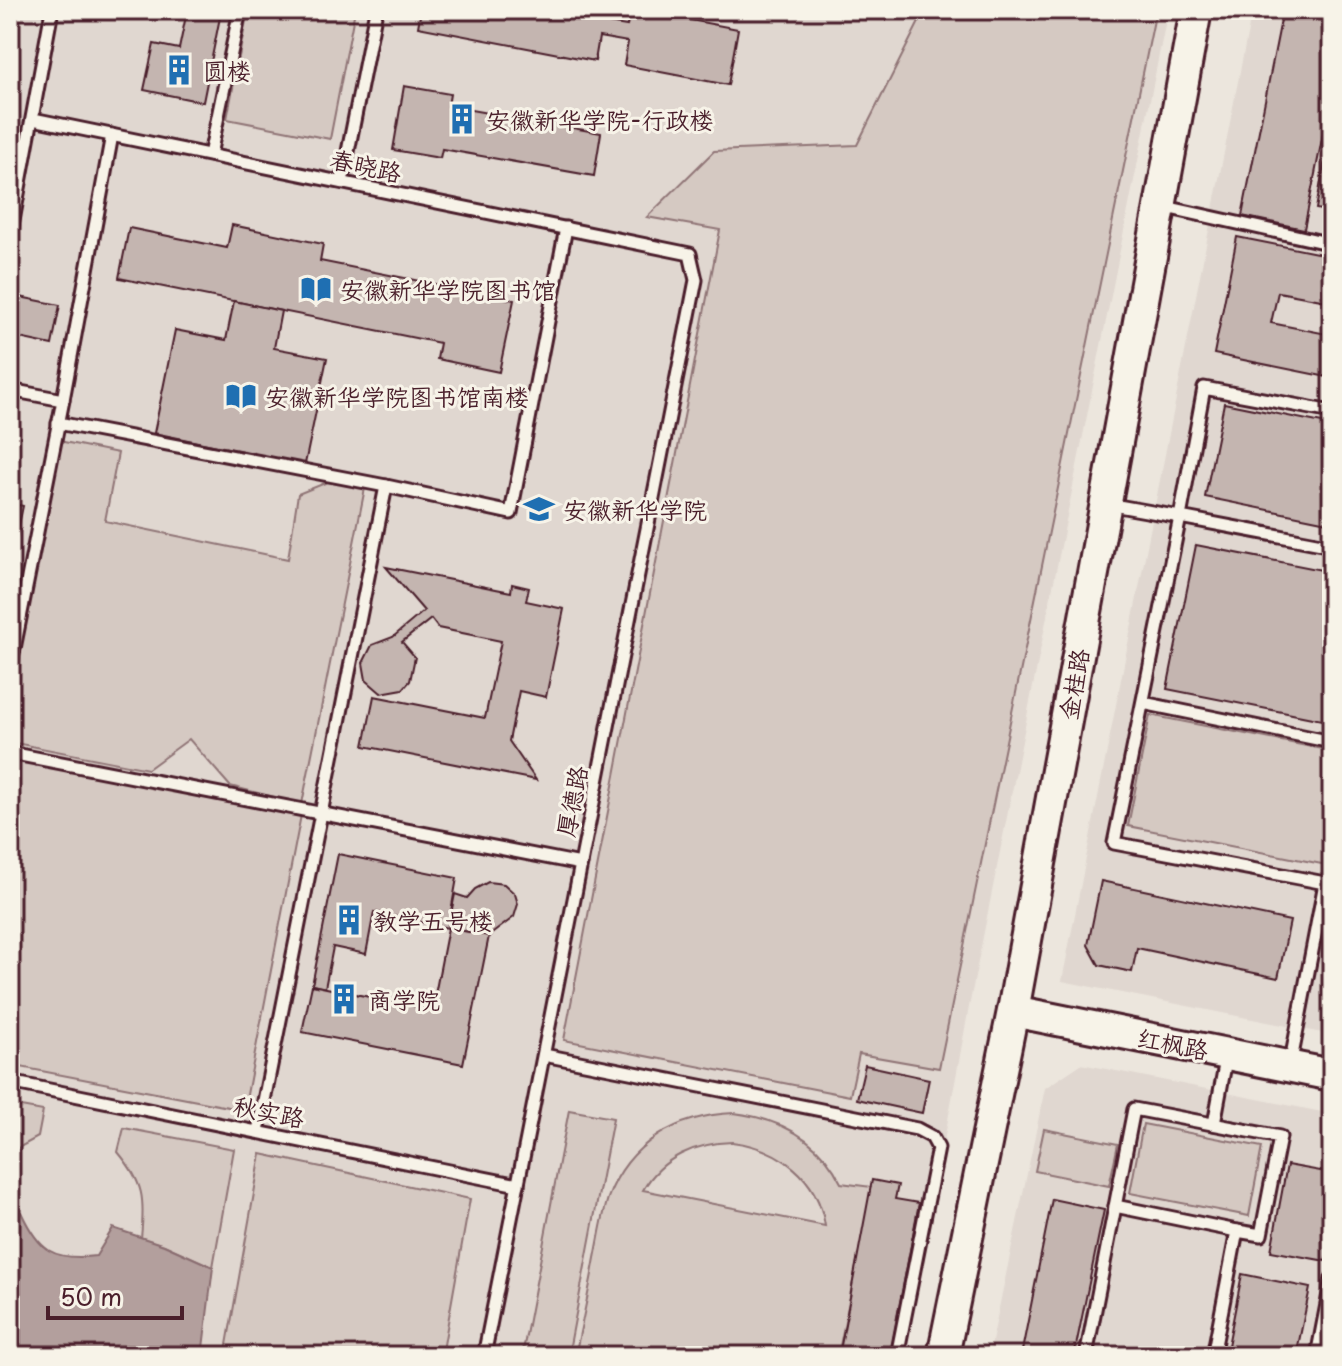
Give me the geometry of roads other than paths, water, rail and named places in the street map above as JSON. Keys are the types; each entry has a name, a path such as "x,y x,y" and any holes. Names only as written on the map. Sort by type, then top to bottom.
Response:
{"street":[{"name":"金桂路","path":"943,1356 1013,1011 1196,10"},
{"name":"红枫路","path":"1013,1011 1332,1075"}],"lane":[{"path":"10,237 52,10"},
{"path":"210,155 240,10"},
{"path":"342,182 376,10"},
{"name":"春晓路","path":"33,119 690,254"},
{"path":"10,669 112,135"},
{"path":"1160,206 1332,244"},
{"path":"58,423 511,513 566,228"},
{"name":"厚德路","path":"484,1356 696,280 690,254"},
{"path":"1290,1067 1328,884 1114,843 1204,388 1332,412"},
{"path":"10,390 63,400"},
{"path":"258,1131 386,486"},
{"path":"1106,503 1332,546"},
{"path":"1143,703 1332,742"},
{"path":"10,753 581,864"},
{"path":"1214,1124 1227,1054"},
{"path":"544,1055 917,1129 932,1137 938,1148 897,1356"},
{"name":"秋实路","path":"10,1082 518,1185"},
{"path":"1086,1356 1115,1206 1134,1109 1280,1137 1261,1235 1115,1206"},
{"path":"1213,1356 1237,1231"},
{"path":"1317,1356 1332,1278"}],"place":[{"name":"圆楼","path":"179,70"},
{"name":"安徽新华学院-行政楼","path":"462,119"},
{"name":"安徽新华学院图书馆","path":"316,289"},
{"name":"安徽新华学院图书馆南楼","path":"241,396"},
{"name":"安徽新华学院","path":"539,509"},
{"name":"教学五号楼","path":"349,920"},
{"name":"商学院","path":"344,999"}]}
